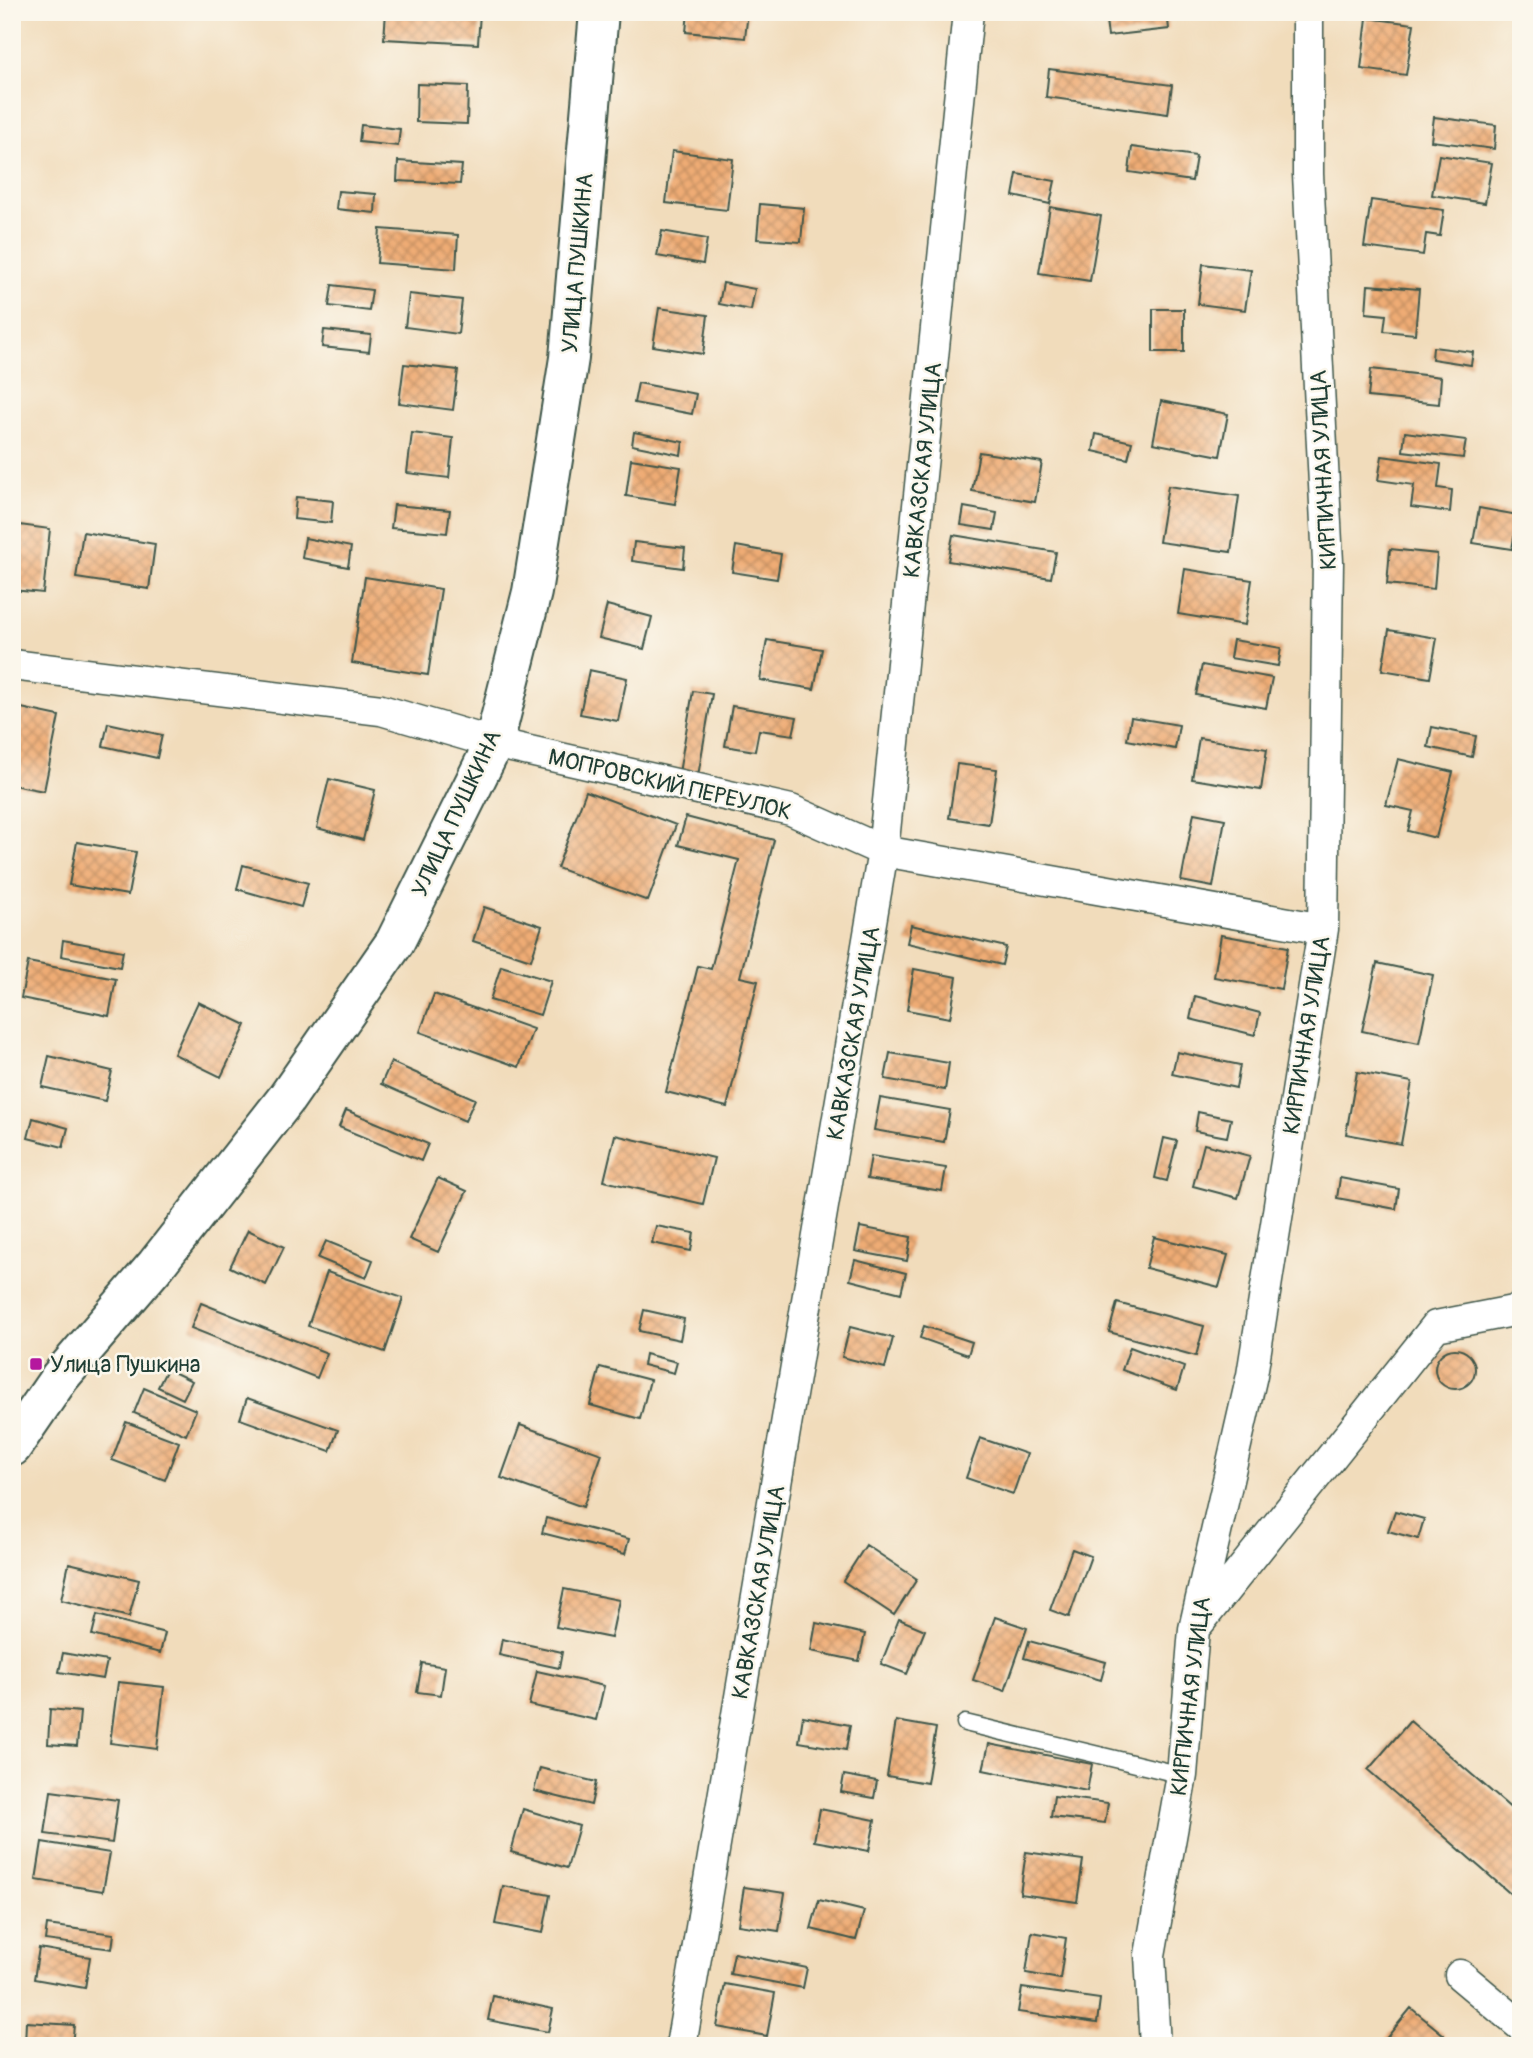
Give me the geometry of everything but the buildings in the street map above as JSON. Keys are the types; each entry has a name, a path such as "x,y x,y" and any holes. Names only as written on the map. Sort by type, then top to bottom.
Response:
{"main road":[{"name":"УЛИЦА ПУШКИНА","path":"12,1447 60,1377 156,1265 286,1098 395,942 494,743 532,592 569,358 599,12"}],"street":[{"name":"КАВКАЗСКАЯ УЛИЦА","path":"681,2046 883,851 968,12"},
{"name":"КИРПИЧНАЯ УЛИЦА","path":"1155,2046 1150,1955 1182,1775 1194,1629 1252,1375 1323,929 1328,562 1308,174 1308,12"},
{"name":"МОПРОВСКИЙ ПЕРЕУЛОК","path":"12,665 381,710 494,743 791,810 883,851 1323,929"},
{"path":"1194,1629 1436,1326 1518,1310 1521,1306"},
{"path":"1460,1975 1521,2026"}],"lane":[{"path":"965,1723 1182,1775"}],"place":[{"name":"Улица Пушкина","path":"36,1364"}]}
